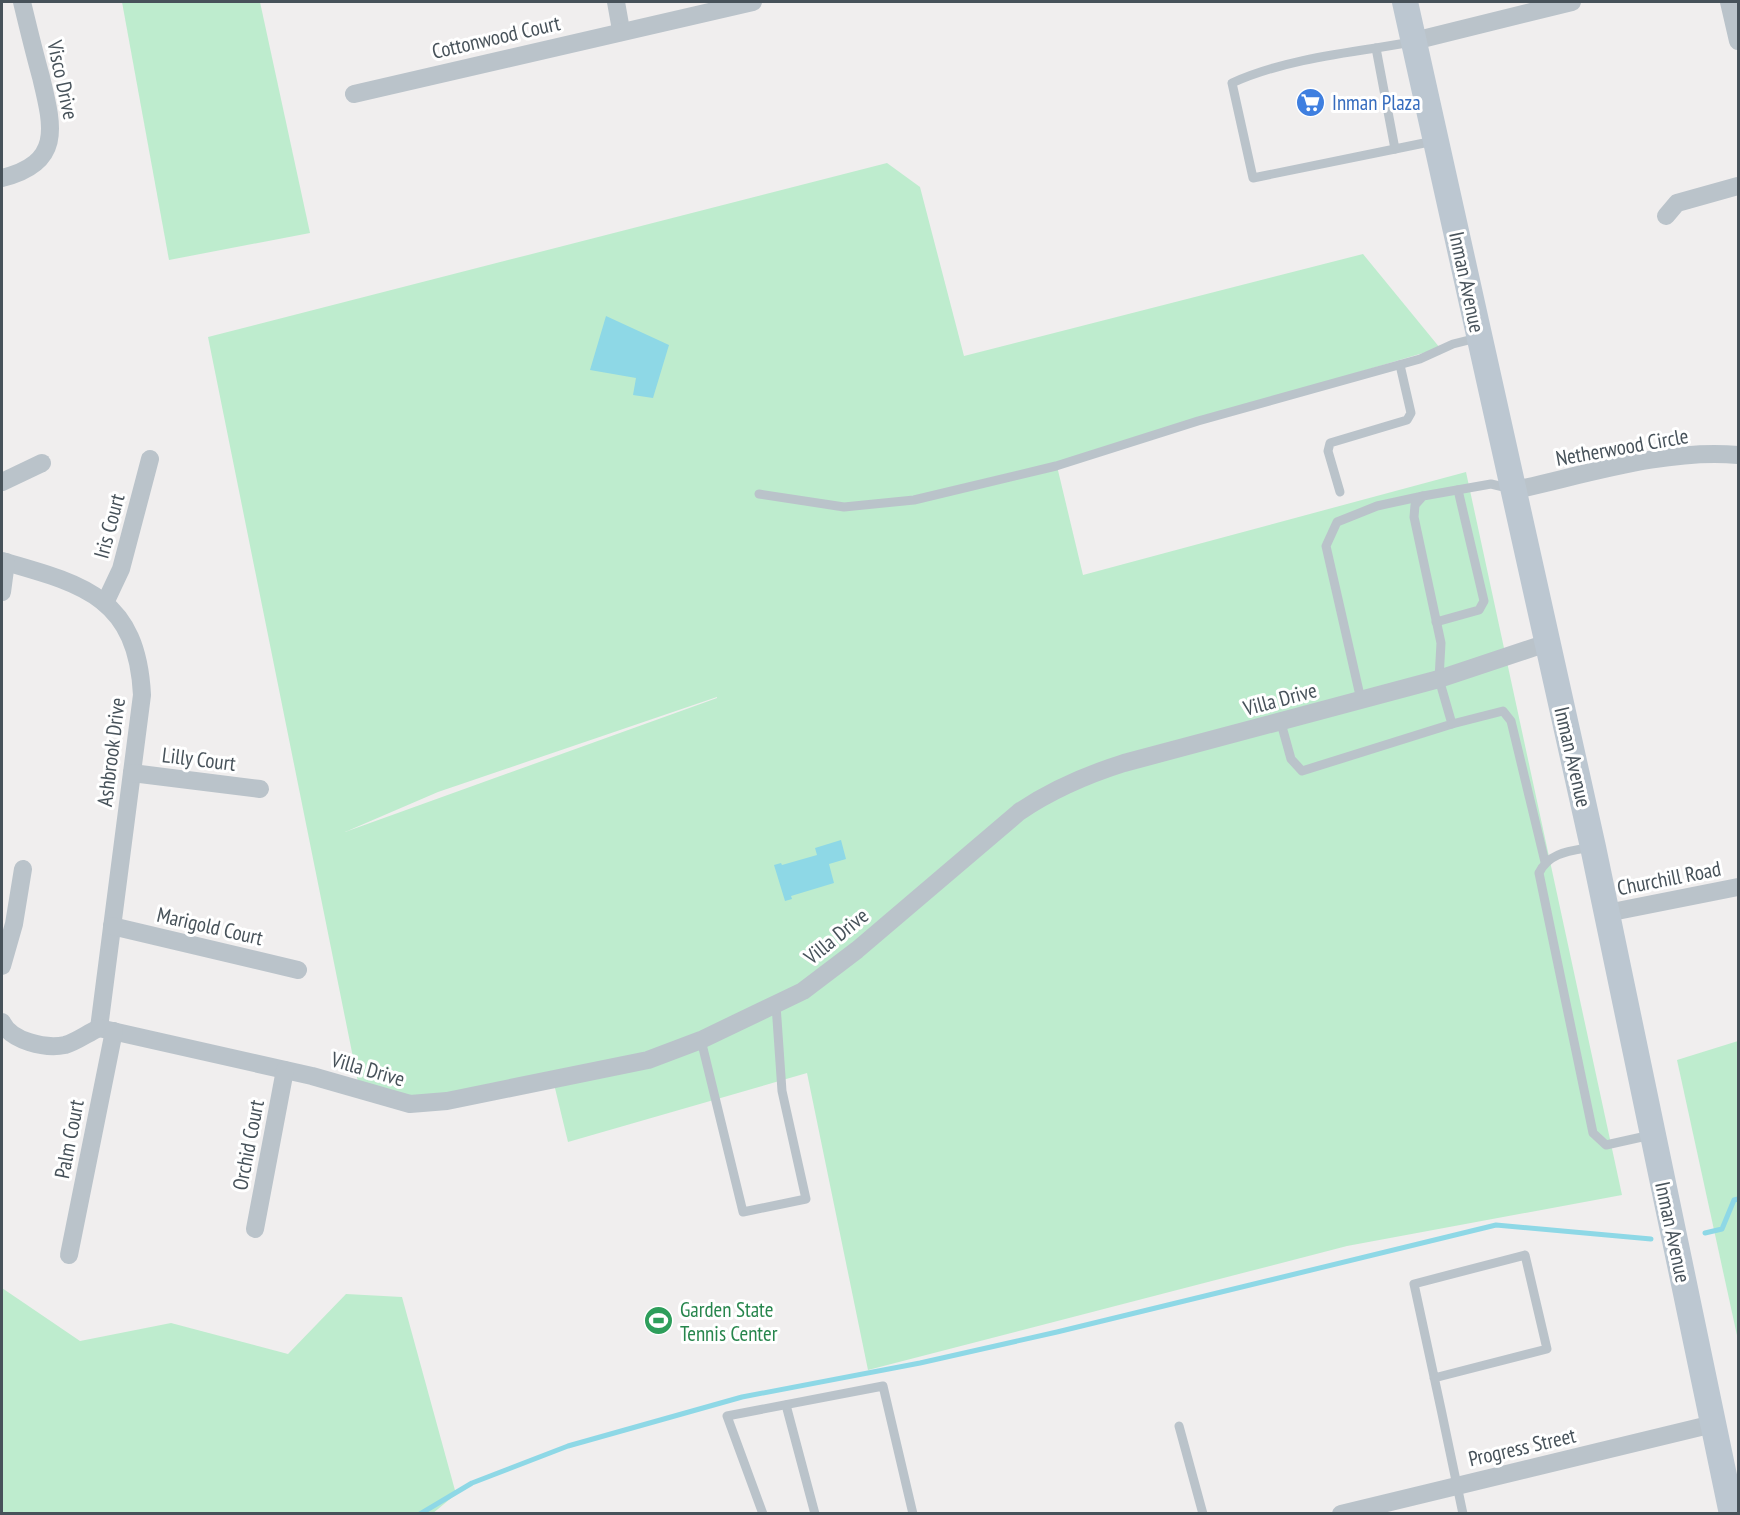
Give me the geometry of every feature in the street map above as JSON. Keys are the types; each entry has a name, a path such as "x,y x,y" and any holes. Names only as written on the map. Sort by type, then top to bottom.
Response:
{"main road":[{"name":"Inman Avenue","path":"1405,2 1593,847 1732,1514"}],"street":[{"name":"Visco Drive","path":"2,178 20,174 34,165 44,153 52,127 22,2"},
{"path":"616,2 621,30"},
{"name":"Cottonwood Court","path":"354,94 621,30 753,2"},
{"path":"1414,41 1572,2"},
{"path":"1729,2 1738,41"},
{"path":"1666,216 1677,203 1738,186"},
{"name":"Netherwood Circle","path":"1515,490 1647,462 1688,456 1738,455"},
{"name":"Iris Court","path":"105,603 121,569 150,459"},
{"path":"2,482 42,463"},
{"path":"2,592 4,562"},
{"name":"Ashbrook Drive","path":"4,562 66,579 90,591 105,603 124,626 135,647 141,671 142,695 112,926 106,1029"},
{"name":"Villa Drive","path":"106,1029 285,1070 410,1104 447,1101 648,1060 701,1040 776,1005 830,972 1019,812 1047,793 1082,777 1124,763 1281,723 1439,679 1547,643"},
{"name":"Lilly Court","path":"132,773 260,789"},
{"path":"2,966 14,924 23,870"},
{"name":"Churchill Road","path":"1607,913 1738,887"},
{"name":"Marigold Court","path":"112,926 298,970"},
{"path":"2,1022 4,1028 32,1044 65,1045 106,1029"},
{"name":"Palm Court","path":"69,1255 106,1029"},
{"name":"Orchid Court","path":"255,1229 285,1070"},
{"name":"Progress Street","path":"1341,1514 1713,1424"}],"lane":[{"path":"1414,41 1340,53 1265,72 1233,83 1253,178 1436,141"},
{"path":"1376,48 1395,149"},
{"path":"759,494 844,507 914,500 1038,471 1198,421 1400,365 1479,337"},
{"path":"1340,492 1328,451 1330,442 1407,420 1411,413 1400,365"},
{"path":"1361,700 1326,546 1337,522 1377,506 1423,496 1491,484 1515,490"},
{"path":"1436,622 1479,610 1484,601 1458,490"},
{"path":"1423,496 1415,505 1414,517 1443,656 1439,679 1452,724"},
{"path":"1281,723 1291,759 1302,771 1452,724 1503,711 1511,721 1545,862"},
{"path":"1593,847 1562,852 1545,862 1539,873 1593,1133 1606,1145 1653,1135"},
{"path":"701,1040 743,1212 806,1199 782,1091 776,1005"},
{"path":"1434,1378 1547,1350 1525,1255 1414,1284 1434,1378 1457,1486 1463,1514"},
{"path":"763,1514 727,1416 883,1386 913,1514"},
{"path":"786,1405 815,1514"},
{"path":"1179,1426 1203,1514"}],"green space":[{"path":"122,2 260,2 310,233 169,260"},
{"path":"887,163 920,187 964,356 1363,254 1440,348 1056,462 1083,575 1466,472 1622,1195 1347,1246 868,1370 807,1073 568,1142 554,1084 452,1108 360,1092 208,337","holes":["717,698 345,832 438,792"]},
{"path":"1738,1041 1738,1340 1677,1060"},
{"path":"2,1288 80,1341 171,1323 288,1354 346,1294 402,1297 456,1494 432,1514 2,1513"}],"water":[{"path":"606,316 669,345 653,398 633,395 636,378 590,370"},
{"path":"841,840 846,859 829,864 834,883 791,896 792,899 785,901 774,865 781,863 782,865 817,855 815,848"}],"waterway":[{"path":"1705,1233 1722,1229 1734,1200 1738,1199"},
{"path":"420,1514 472,1483 568,1446 742,1397 920,1363 1057,1332 1496,1225 1651,1239"}],"place":[{"name":"Inman Plaza","path":"1311,102"},
{"name":"Garden State Tennis Center","path":"659,1321"}]}
